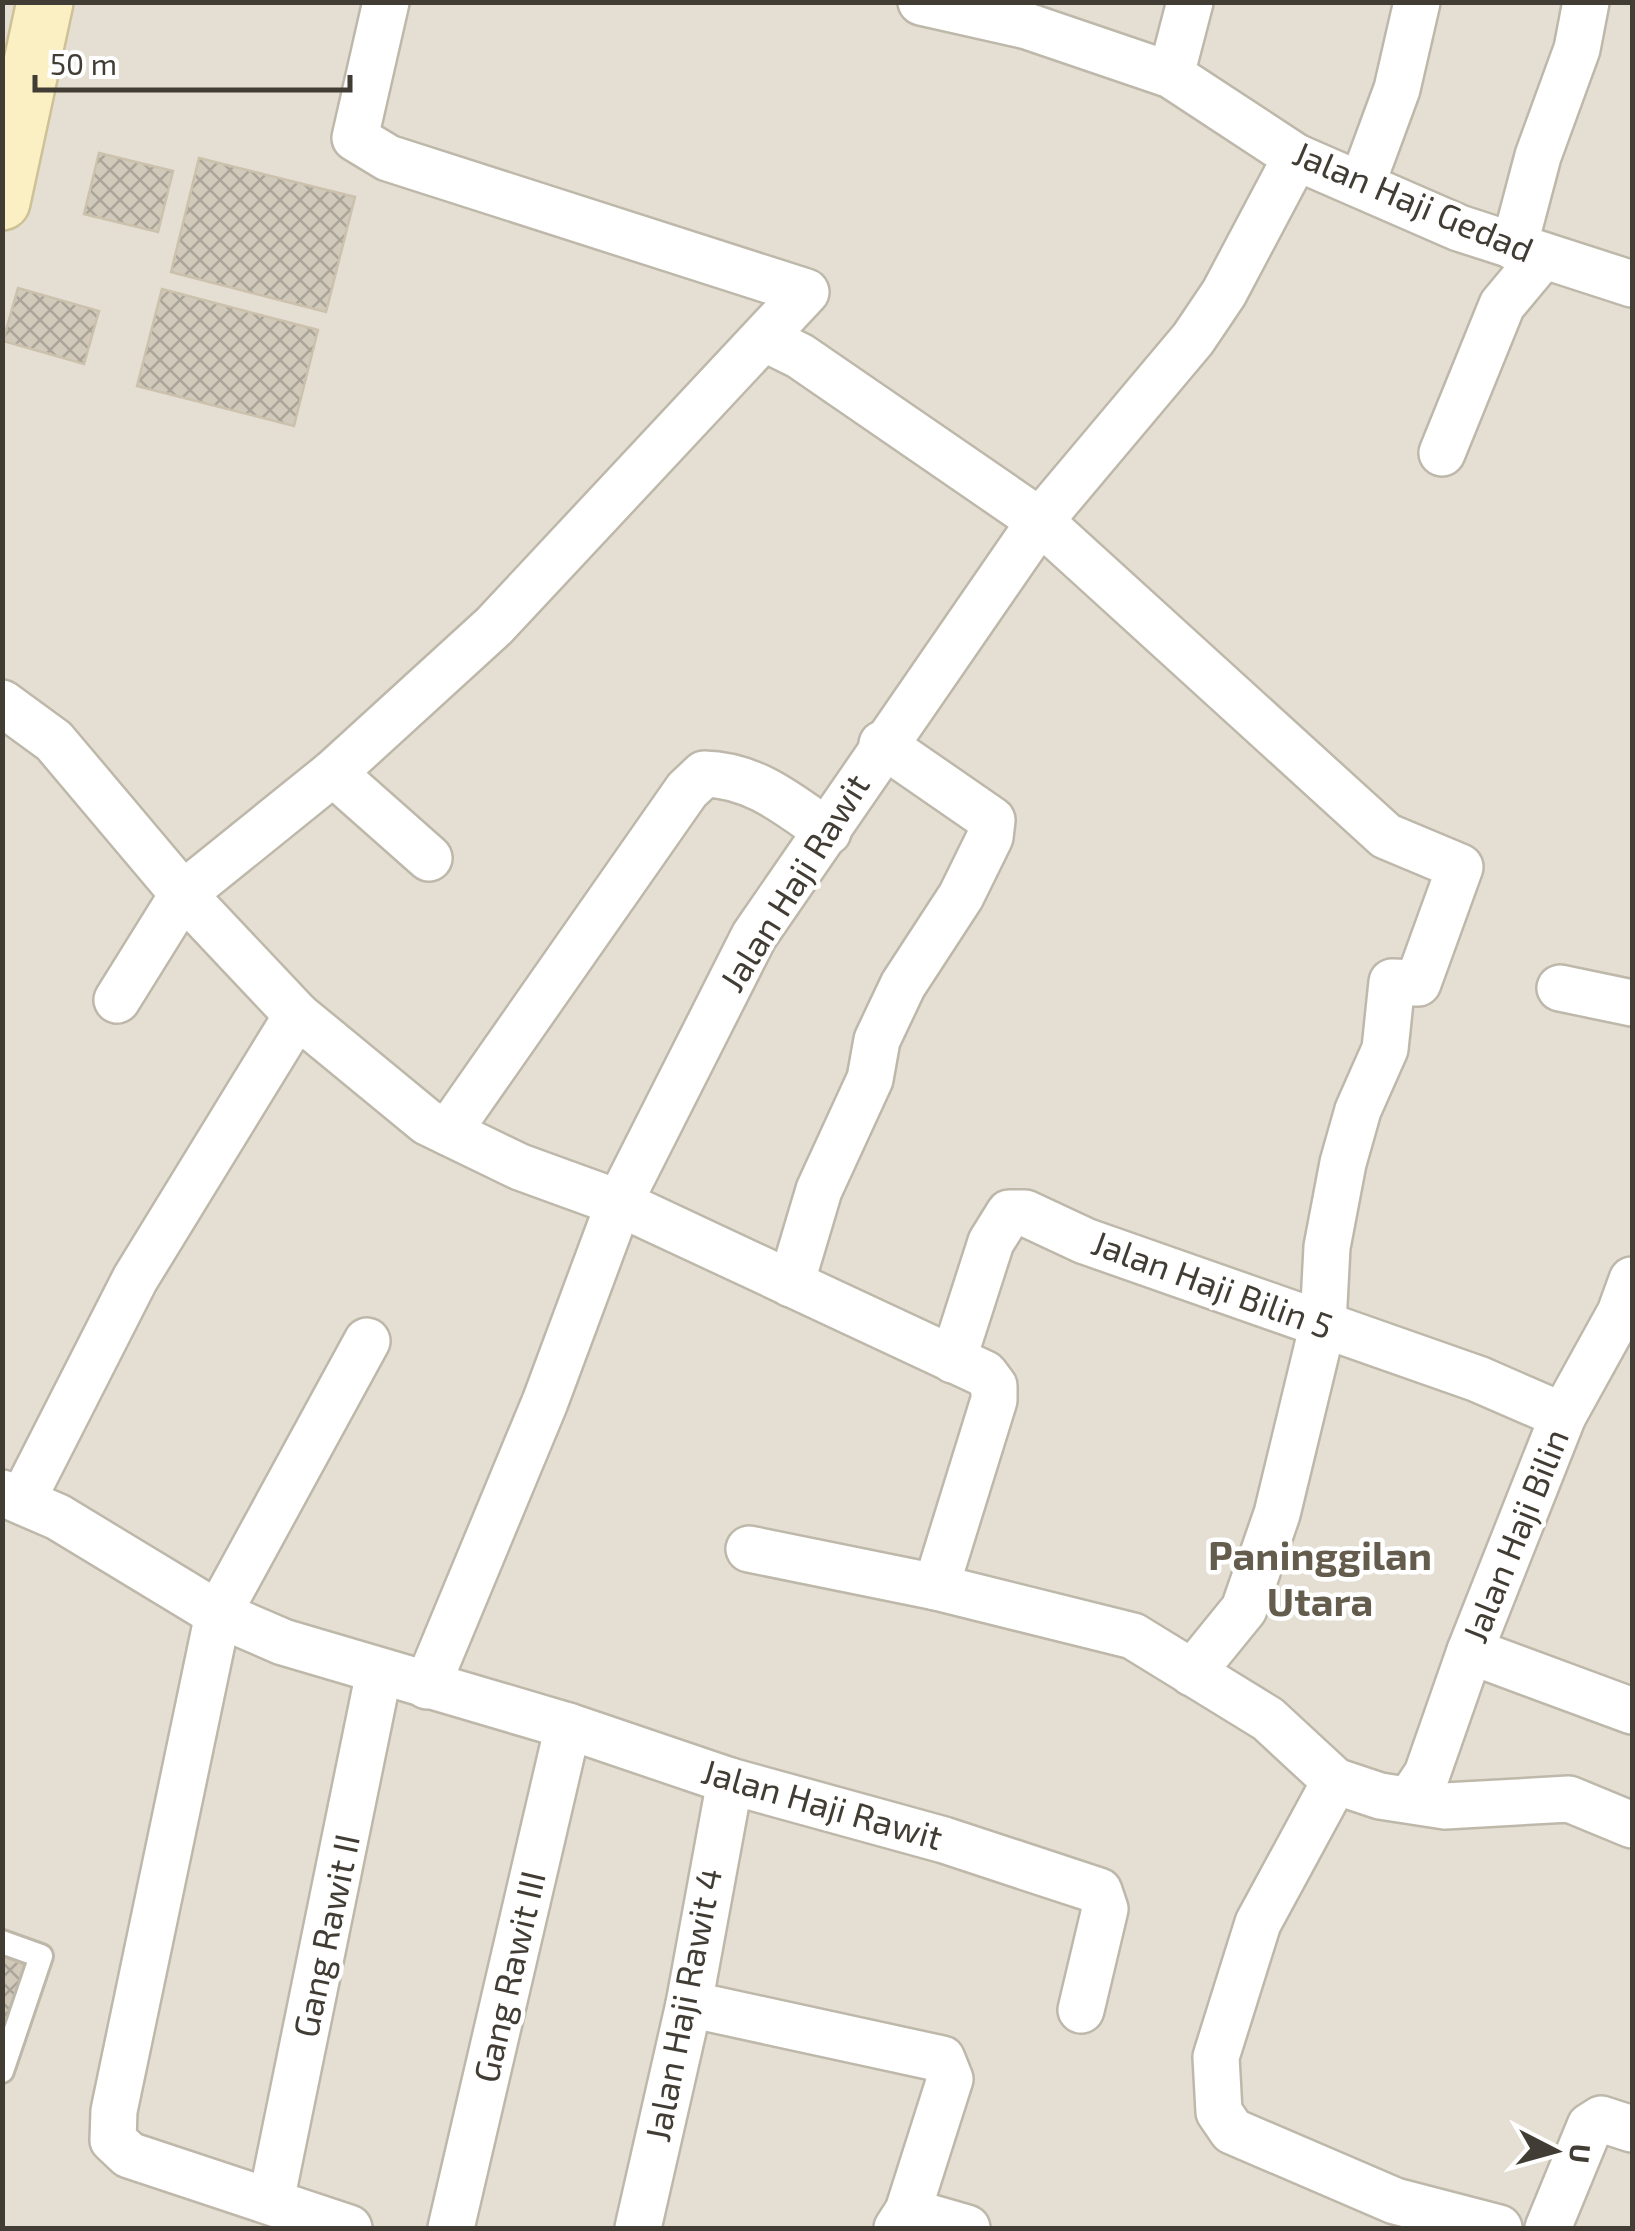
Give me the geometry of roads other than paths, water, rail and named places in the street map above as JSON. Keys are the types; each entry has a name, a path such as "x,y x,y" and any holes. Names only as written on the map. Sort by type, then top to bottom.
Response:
{"main road":[{"path":"2,202 45,2"}],"street":[{"path":"117,1000 183,894 333,773 494,626 806,292 388,158 355,138 386,2"},
{"name":"Jalan Haji Gedad","path":"921,2 1031,14 1171,75 1296,157 1459,228 1632,284"},
{"path":"1171,75 1190,2"},
{"path":"1362,184 1396,89 1417,2"},
{"path":"1442,453 1502,305 1528,252 1538,156 1577,49 1586,2"},
{"name":"Jalan Haji Rawit","path":"427,1686 546,1402 620,1203 754,936 828,832 882,744 1040,521 1193,339 1224,292 1296,157"},
{"path":"766,339 800,356 1040,521 1386,836 1460,867 1418,983 1392,982 1385,1049 1358,1110 1343,1163 1326,1247 1323,1324 1278,1514 1244,1608 1192,1673"},
{"path":"2,702 54,741 183,894 297,1015 427,1122 520,1167 620,1203 984,1374 994,1386 994,1400 936,1587"},
{"path":"791,1284 819,1190 870,1079 877,1040 903,985 962,896 990,838 992,820 976,805 882,744"},
{"path":"333,773 428,858"},
{"path":"448,1132 688,790 704,774 724,774 764,787 828,832"},
{"path":"1560,988 1632,1003"},
{"path":"12,1497 135,1278 297,1015"},
{"name":"Jalan Haji Bilin 5","path":"953,1360 992,1242 1009,1213 1025,1213 1085,1241 1478,1379 1563,1416"},
{"name":"Jalan Haji Bilin","path":"1411,1798 1427,1774 1470,1651 1563,1416 1620,1313 1632,1280"},
{"path":"349,2228 128,2155 113,2140 114,2111 218,1614 367,1342"},
{"name":"Jalan Haji Rawit","path":"12,1497 58,1518 218,1614 283,1642 568,1726 730,1781 944,1840 1100,1891 1104,1910 1082,2010"},
{"path":"749,1549 936,1587 1133,1636 1268,1720 1335,1781 1380,1796 1445,1806 1569,1800 1632,1825"},
{"path":"1470,1651 1632,1710"},
{"name":"Gang Rawit II","path":"271,2201 379,1672"},
{"name":"Gang Rawit III","path":"451,2228 568,1726"},
{"name":"Jalan Haji Rawit 4","path":"638,2228 689,2004 730,1781"},
{"path":"1335,1781 1258,1923 1216,2057 1214,2088 1219,2112 1232,2130 1392,2215 1499,2228"},
{"path":"689,2004 942,2060 950,2078 902,2220 967,2228"},
{"path":"1548,2228 1590,2126 1601,2119 1632,2129"}],"lane":[{"path":"2,1942 41,1956 2,2071"}],"district":[{"name":"Paninggilan Utara","path":"1320,1579"}]}
